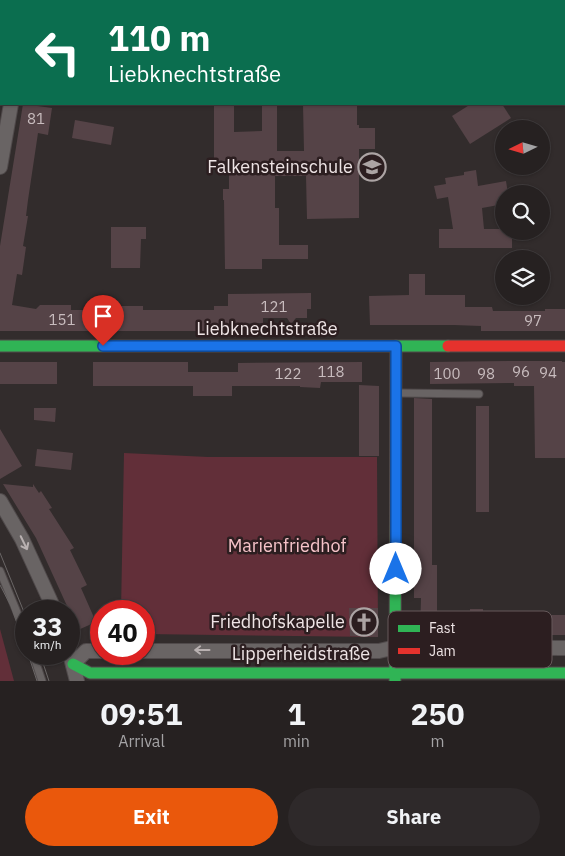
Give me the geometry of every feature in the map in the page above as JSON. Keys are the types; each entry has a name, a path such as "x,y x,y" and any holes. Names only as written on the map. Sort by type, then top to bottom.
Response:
{"street":[{"path":"0,167 11,105"},
{"name":"Liebknechtstraße","path":"0,346 565,346"},
{"path":"396,346 396,611"},
{"path":"0,501 22,539 50,600"},
{"name":"Lipperheidstraße","path":"552,648 565,648"},
{"name":"Lipperheidstraße","path":"155,650 379,651 388,649"},
{"path":"73,665 77,681"},
{"name":"Lipperheidstraße","path":"75,665 90,673 395,676 565,673"}],"lane":[{"path":"396,393 479,394"},
{"path":"0,571 15,607"},
{"path":"37,665 42,681"}],"green space":[{"name":"Marienfriedhof","path":"124,453 208,457 377,457 378,637 155,634 155,600 121,600"},
{"path":"0,629 14,681 0,681"}],"building":[{"path":"23,105 52,108 48,135 38,133 26,216 28,216 23,246 26,247 22,275 17,274 12,305 36,309 40,305 71,305 71,310 111,310 111,306 143,306 143,310 214,310 214,306 228,306 228,294 311,293 311,309 307,309 307,318 296,318 291,324 287,318 263,318 263,323 229,324 229,331 0,331 0,246"},
{"path":"214,105 234,105 234,132 262,131 262,105 277,105 277,151 304,151 303,105 357,105 357,125 359,125 359,128 375,128 375,149 359,149 359,218 307,219 306,176 275,176 275,208 279,208 279,245 308,245 308,259 262,259 262,269 225,269 223,189 229,189 229,161 214,161"},
{"path":"469,105 503,105 511,118 508,120 495,120 495,128 470,144 452,116"},
{"path":"75,120 114,127 111,145 72,138"},
{"path":"476,170 478,186 506,181 507,185 495,185 495,206 482,208 484,229 495,229 495,240 512,240 512,248 439,248 439,229 453,229 448,197 437,199 434,186 446,184 445,178 464,175 464,172"},
{"path":"111,227 146,227 146,239 141,239 140,268 111,268"},
{"path":"409,274 425,274 425,295 465,295 465,307 492,307 493,311 565,309 565,331 481,331 481,326 454,325 370,325 369,296 409,295"},
{"path":"0,362 57,362 57,384 0,384"},
{"path":"93,362 188,362 188,372 238,372 238,363 362,362 362,382 321,382 320,388 300,386 232,386 232,396 193,396 193,386 93,386"},
{"path":"430,362 565,362 565,458 535,458 534,386 514,386 514,383 430,384"},
{"path":"359,385 379,386 379,456 359,456"},
{"path":"414,398 432,399 432,565 437,565 437,611 421,611 421,598 414,598"},
{"path":"476,406 489,406 489,512 476,512"},
{"path":"34,408 56,408 55,422 34,420"},
{"path":"0,429 22,466 0,479"},
{"path":"37,449 73,453 71,470 35,466"},
{"path":"3,484 33,487 33,484 39,493 41,491 52,508 49,509 74,548 70,550 87,585 81,588 90,608 90,625 80,629 80,600 64,600 36,538"},
{"name":"Friedhofskapelle","path":"349,608 378,608 378,637 350,636"},
{"path":"470,609 483,609 483,611 470,611"},
{"path":"552,615 565,615 565,635 552,635"}],"tram line":[{"path":"0,553 19,600"},
{"path":"0,585 15,617"},
{"path":"32,665 37,681"},
{"path":"44,665 49,681"}],"traffic: fast":[{"path":"0,346 448,346"},
{"path":"395,611 396,346"},
{"path":"75,665 90,673 565,673"},
{"path":"395,668 395,681"}],"traffic: jam":[{"path":"448,346 565,346"}],"place":[{"name":"Falkensteinschule","path":"372,167"},
{"name":"Friedhofskapelle","path":"364,622"}],"route":[{"path":"103,346 396,346 396,569"}]}
